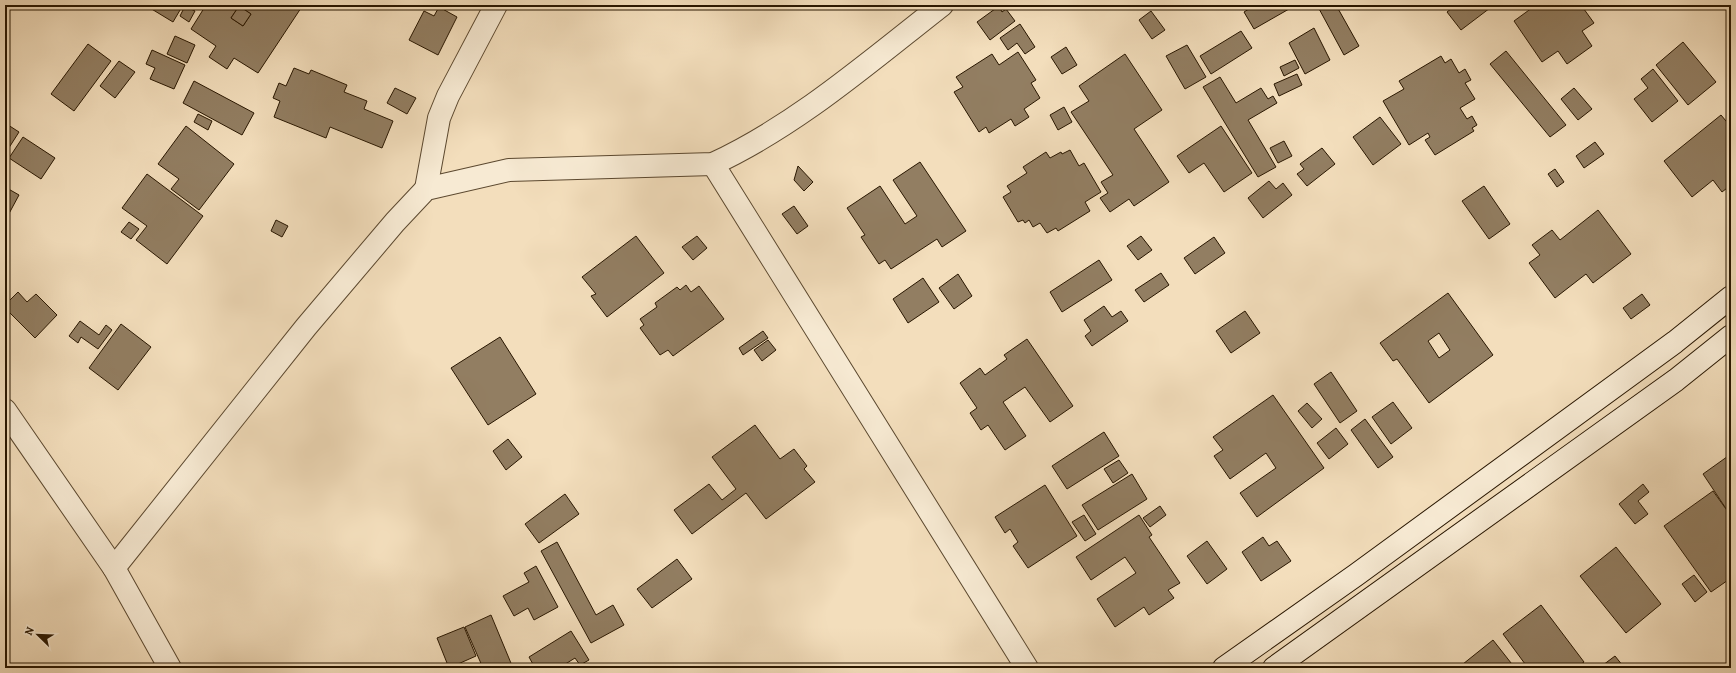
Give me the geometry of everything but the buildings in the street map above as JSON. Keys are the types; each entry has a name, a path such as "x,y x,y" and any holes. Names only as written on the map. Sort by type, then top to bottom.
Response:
{"street":[{"path":"114,568 306,327 395,222 426,189 439,118 448,96 496,5"},
{"path":"426,189 510,170 713,164 737,153 811,106 942,5"},
{"path":"713,164 1027,668"},
{"path":"1224,668 1356,575 1675,342 1731,297"},
{"path":"1274,668 1676,380 1731,336"},
{"path":"5,410 114,568 170,668"}]}
